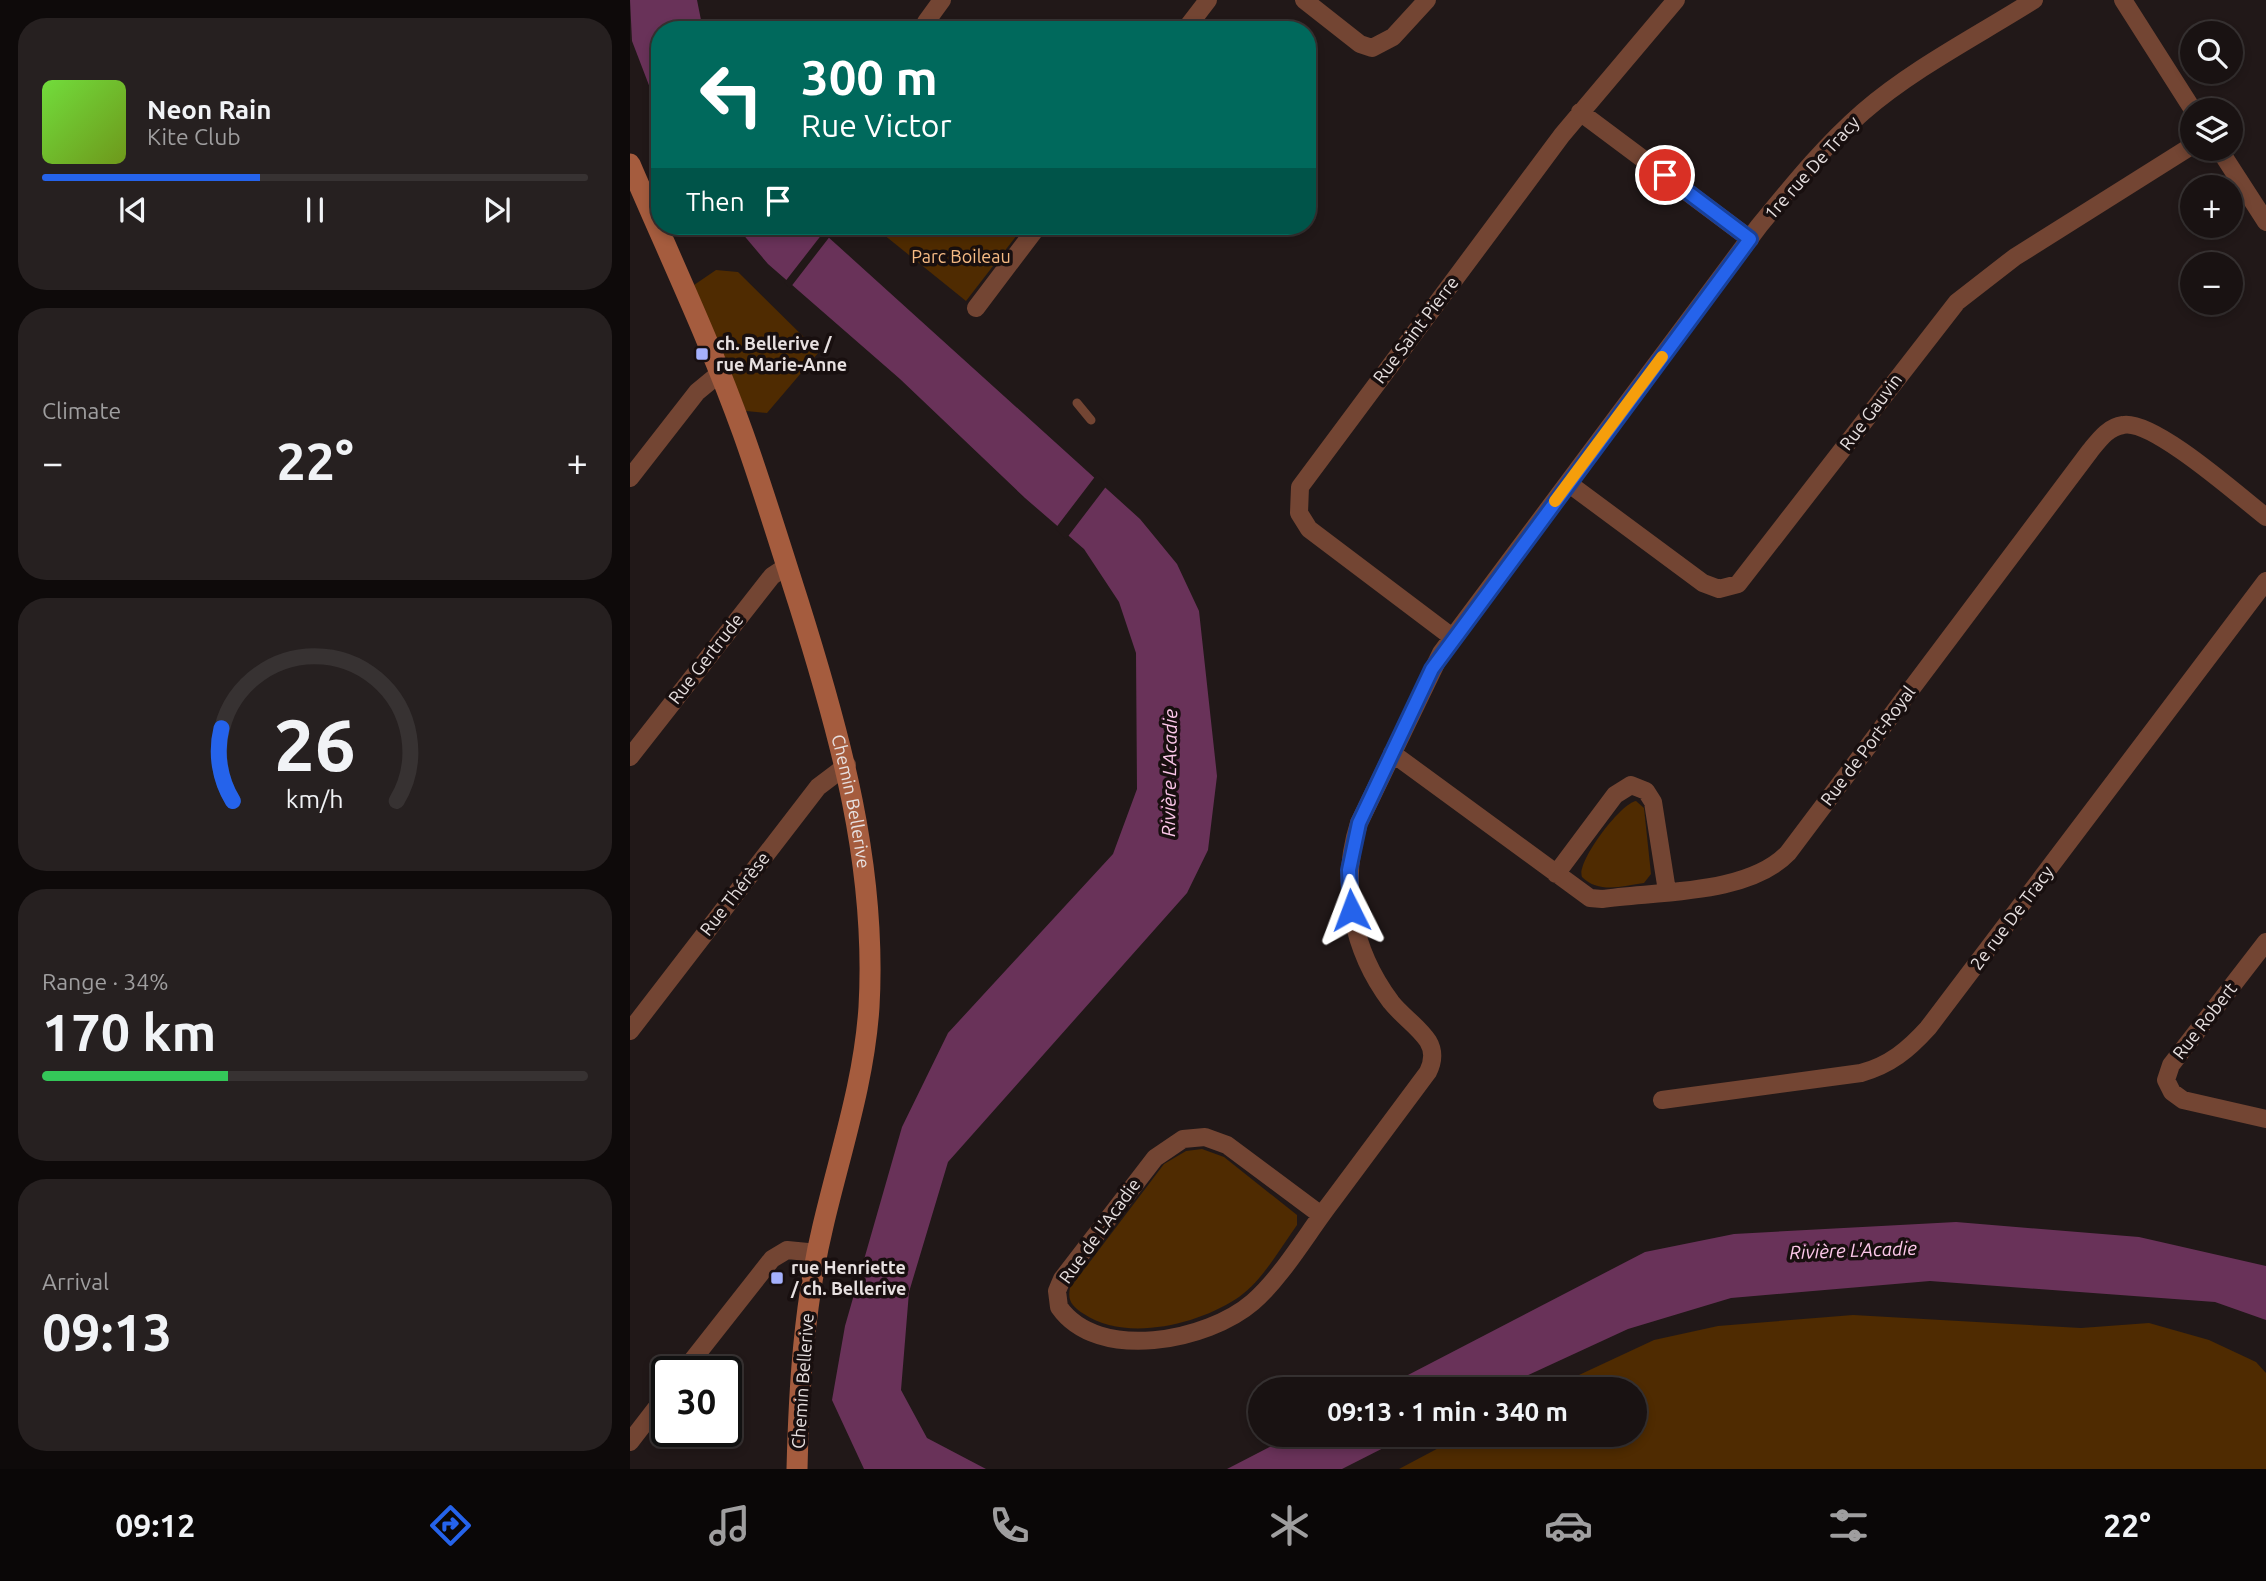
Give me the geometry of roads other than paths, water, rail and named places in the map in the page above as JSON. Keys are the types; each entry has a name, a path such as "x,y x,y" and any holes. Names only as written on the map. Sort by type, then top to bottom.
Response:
{"street":[{"path":"933,21 942,0"},
{"path":"1192,21 1208,0"},
{"path":"1304,0 1360,44 1372,48 1392,37 1427,0"},
{"name":"Rue Saint Pierre","path":"1452,637 1309,529 1299,513 1298,494 1306,476 1580,112 1676,0"},
{"name":"1re rue De Tracy","path":"1423,1035 1393,1004 1373,975 1359,943 1349,897 1349,870 1355,836 1432,669 1452,637 1750,239 1811,164 1865,110 1903,82 2034,0"},
{"path":"2123,0 2185,98"},
{"path":"1580,112 1750,239"},
{"name":"Rue Gauvin","path":"1568,483 1707,585 1719,589 1738,584 1754,567 1923,343 1966,294 2015,257 2180,153"},
{"path":"2227,161 2266,222"},
{"name":"Chemin Bellerive","path":"630,164 651,213"},
{"name":"Chemin Bellerive","path":"661,235 720,373 787,566 847,765 865,878 869,1008 857,1096 818,1253 807,1312 797,1469"},
{"path":"976,308 1031,235"},
{"path":"630,478 697,393 720,373"},
{"name":"Rue de Port-Royal","path":"1392,752 1556,874 1596,900 1749,878 1781,860 2090,451 2110,430 2131,424 2154,432 2266,517"},
{"name":"Rue Gertrude","path":"630,757 772,576 787,566"},
{"name":"2e rue De Tracy","path":"1662,1100 1861,1073 1883,1066 1909,1048 1928,1028 2266,581"},
{"name":"Rue Thérèse","path":"630,1031 818,787 847,765"},
{"path":"1556,874 1615,795 1631,785 1646,792 1653,802 1667,891"},
{"name":"Rue Robert","path":"2266,942 2174,1060 2166,1075 2170,1088 2183,1100 2266,1119"},
{"name":"Rue de L'Acadie","path":"1321,1215 1227,1145 1205,1137 1177,1141 1148,1165 1062,1279 1057,1291 1059,1307 1085,1331 1108,1340 1155,1340 1212,1326 1237,1314 1255,1300 1321,1215 1428,1072 1432,1054 1423,1035"},
{"path":"696,1356 772,1259 787,1250 818,1253"},
{"path":"630,1442 651,1415"}],"lane":[{"path":"1077,403 1091,420"}],"water":[{"path":"630,0 697,0 701,21 651,21 651,91 632,41"},
{"name":"Rivière L'Acadie","path":"744,235 826,235 1140,519 1177,564 1199,611 1217,776 1208,850 1187,893 948,1162 909,1292 901,1390 927,1438 986,1469 864,1469 832,1400 845,1326 902,1127 948,1033 1113,854 1137,789 1136,653 1119,602 1084,549 1025,498 900,379 768,264"},
{"name":"Rivière L'Acadie","path":"1956,1222 2139,1237 2266,1266 2266,1320 2215,1302 1930,1281 1731,1298 1628,1329 1524,1377 1404,1377 1645,1252 1734,1234"},
{"path":"1270,1447 1385,1447 1342,1469 1227,1469"}],"place":[{"name":"ch. Bellerive / rue Marie-Anne","path":"702,354"},
{"name":"rue Henriette / ch. Bellerive","path":"777,1278"}],"park label":[{"name":"Parc Boileau","path":"961,257"}]}
